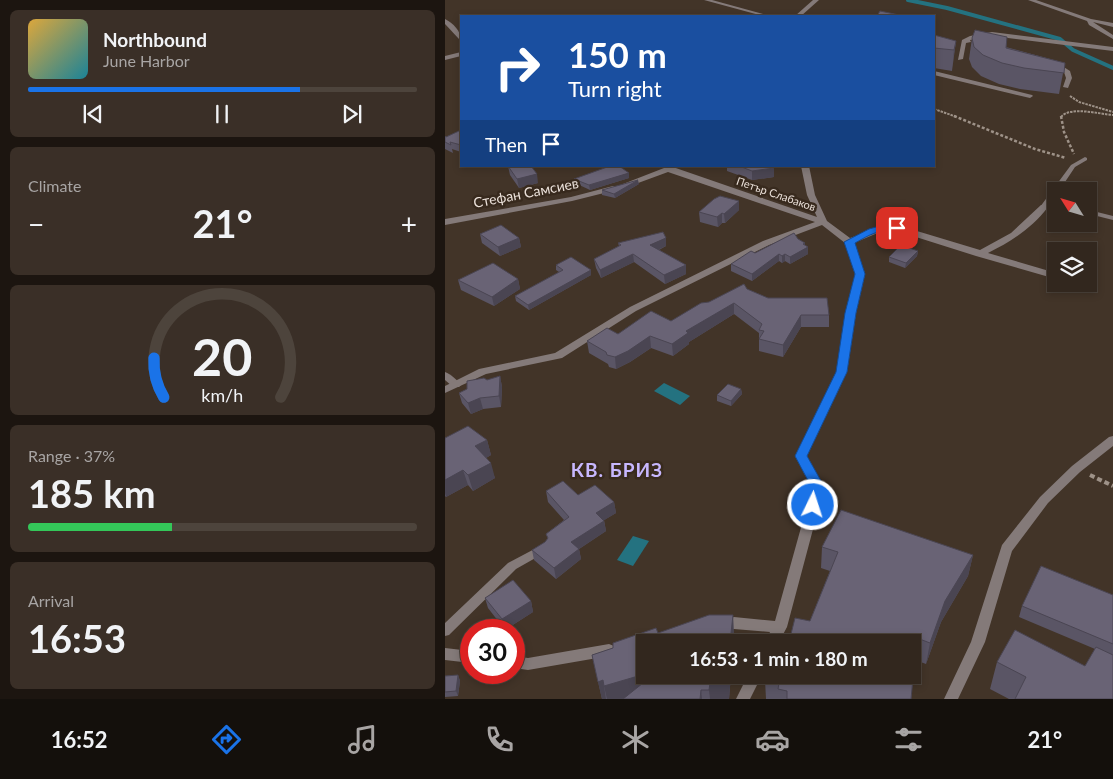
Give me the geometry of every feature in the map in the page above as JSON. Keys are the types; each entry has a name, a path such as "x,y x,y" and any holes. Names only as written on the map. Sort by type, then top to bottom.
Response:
{"street":[{"path":"798,15 815,0"},
{"path":"1031,0 1090,20 1113,25"},
{"path":"1090,20 1091,24 1097,29 1113,36"},
{"path":"445,21 454,28 460,37"},
{"path":"776,634 780,626 818,488 801,456 842,372 851,313 860,274 849,242 823,222 811,195 805,167"},
{"name":"Петър Слабаков","path":"667,168 823,222"},
{"name":"Стефан Самсиев","path":"445,222 572,199 622,185 667,168"},
{"path":"979,254 1012,238 1028,225 1044,207"},
{"path":"445,390 483,372 558,356 633,310 766,243 823,222"},
{"path":"849,242 872,231 883,228 897,228 1047,273"},
{"path":"951,699 978,642 1006,549 1044,500 1076,469 1113,440"},
{"path":"705,628 734,624 780,626"},
{"path":"525,664 563,656 600,653 619,646"},
{"path":"445,654 460,656"},
{"path":"743,699 750,684"}],"lane":[{"path":"706,0 764,15"},
{"path":"964,41 972,37 992,34 1052,43 1113,49"},
{"path":"964,41 980,43"},
{"path":"960,59 964,41"},
{"path":"445,58 460,54"},
{"path":"1044,59 1067,71 1069,78 1066,87"},
{"path":"935,73 1030,96"},
{"path":"1044,207 1073,166 1085,159"},
{"path":"1097,214 1113,218"},
{"path":"445,375 456,385"},
{"path":"445,630 512,566 543,548"}],"path":[{"path":"1066,87 1067,94 1079,102 1113,114"},
{"path":"935,109 1035,149 1074,160 1075,155 1065,132 1061,116 1064,113 1075,112 1113,114"},
{"path":"1076,469 1113,486"}],"water":[{"path":"664,383 690,396 680,405 654,391"},
{"path":"633,536 649,541 633,566 617,560"}],"building":[{"path":"880,11 899,15 878,15"},
{"path":"975,30 1007,37 1006,48 1065,63 1064,73 1024,68 1002,63 983,55 974,47 972,38"},
{"path":"935,35 956,41 954,50 935,48"},
{"path":"460,130 460,145 450,142 451,145 445,142 446,137"},
{"path":"509,167 532,167 537,174 517,179"},
{"path":"607,167 620,167 629,173 589,185 574,179"},
{"path":"742,167 774,168 752,171"},
{"path":"638,180 614,194 602,190"},
{"path":"720,196 739,201 724,214 722,213 717,217 699,212 714,199"},
{"path":"501,225 519,238 498,247 480,234"},
{"path":"663,232 666,238 650,245 686,265 664,275 633,254 600,270 594,259 621,245 618,243"},
{"path":"794,233 808,247 790,257 785,254 782,256 779,254 752,274 731,264 751,251 755,253"},
{"path":"901,245 918,251 906,263 889,257"},
{"path":"571,257 591,270 528,305 515,296 563,270 556,265"},
{"path":"493,263 518,279 492,297 458,280"},
{"path":"744,284 747,289 768,298 827,298 829,315 801,315 783,345 759,339 764,331 759,330 762,324 734,303 686,331 688,333 672,344 650,336 628,351 615,357 607,355 606,352 587,341 607,328 618,334 651,311 671,321 701,303 709,302"},
{"path":"500,376 499,396 480,398 468,403 459,393 467,389 467,381 484,378 487,380"},
{"path":"728,384 741,389 731,401 717,395"},
{"path":"468,426 487,440 475,446 491,463 468,475 463,470 445,480 445,438"},
{"path":"563,481 578,495 595,485 614,502 596,513 604,521 571,542 579,549 554,568 532,550 545,542 548,538 546,534 569,517 546,491"},
{"path":"841,510 973,555 945,601 930,643 921,640 921,634 791,634 795,618 810,621 838,552 822,547"},
{"path":"1041,566 1113,595 1113,644 1022,606"},
{"path":"513,580 531,601 502,619 485,598"},
{"path":"709,615 733,615 731,634 639,634 656,628 658,633"},
{"path":"1015,630 1085,666 1096,647 1113,655 1113,699 1015,699 1026,677 997,662"},
{"path":"636,635 636,677 604,686 603,680 598,682 592,655 613,648 613,643"},
{"path":"458,675 456,691 445,692 445,676"},
{"path":"642,684 710,684 709,690 701,690 700,699 623,699"},
{"path":"779,684 912,684 911,699 787,699 787,691 778,689"}],"waterway":[{"path":"908,0 947,8 1060,39 1073,50 1113,68"}],"district":[{"name":"КВ. БРИЗ","path":"617,470"}],"route":[{"path":"813,505 818,488 801,456 842,372 851,313 860,274 849,242 872,231 883,228 897,228"}]}
